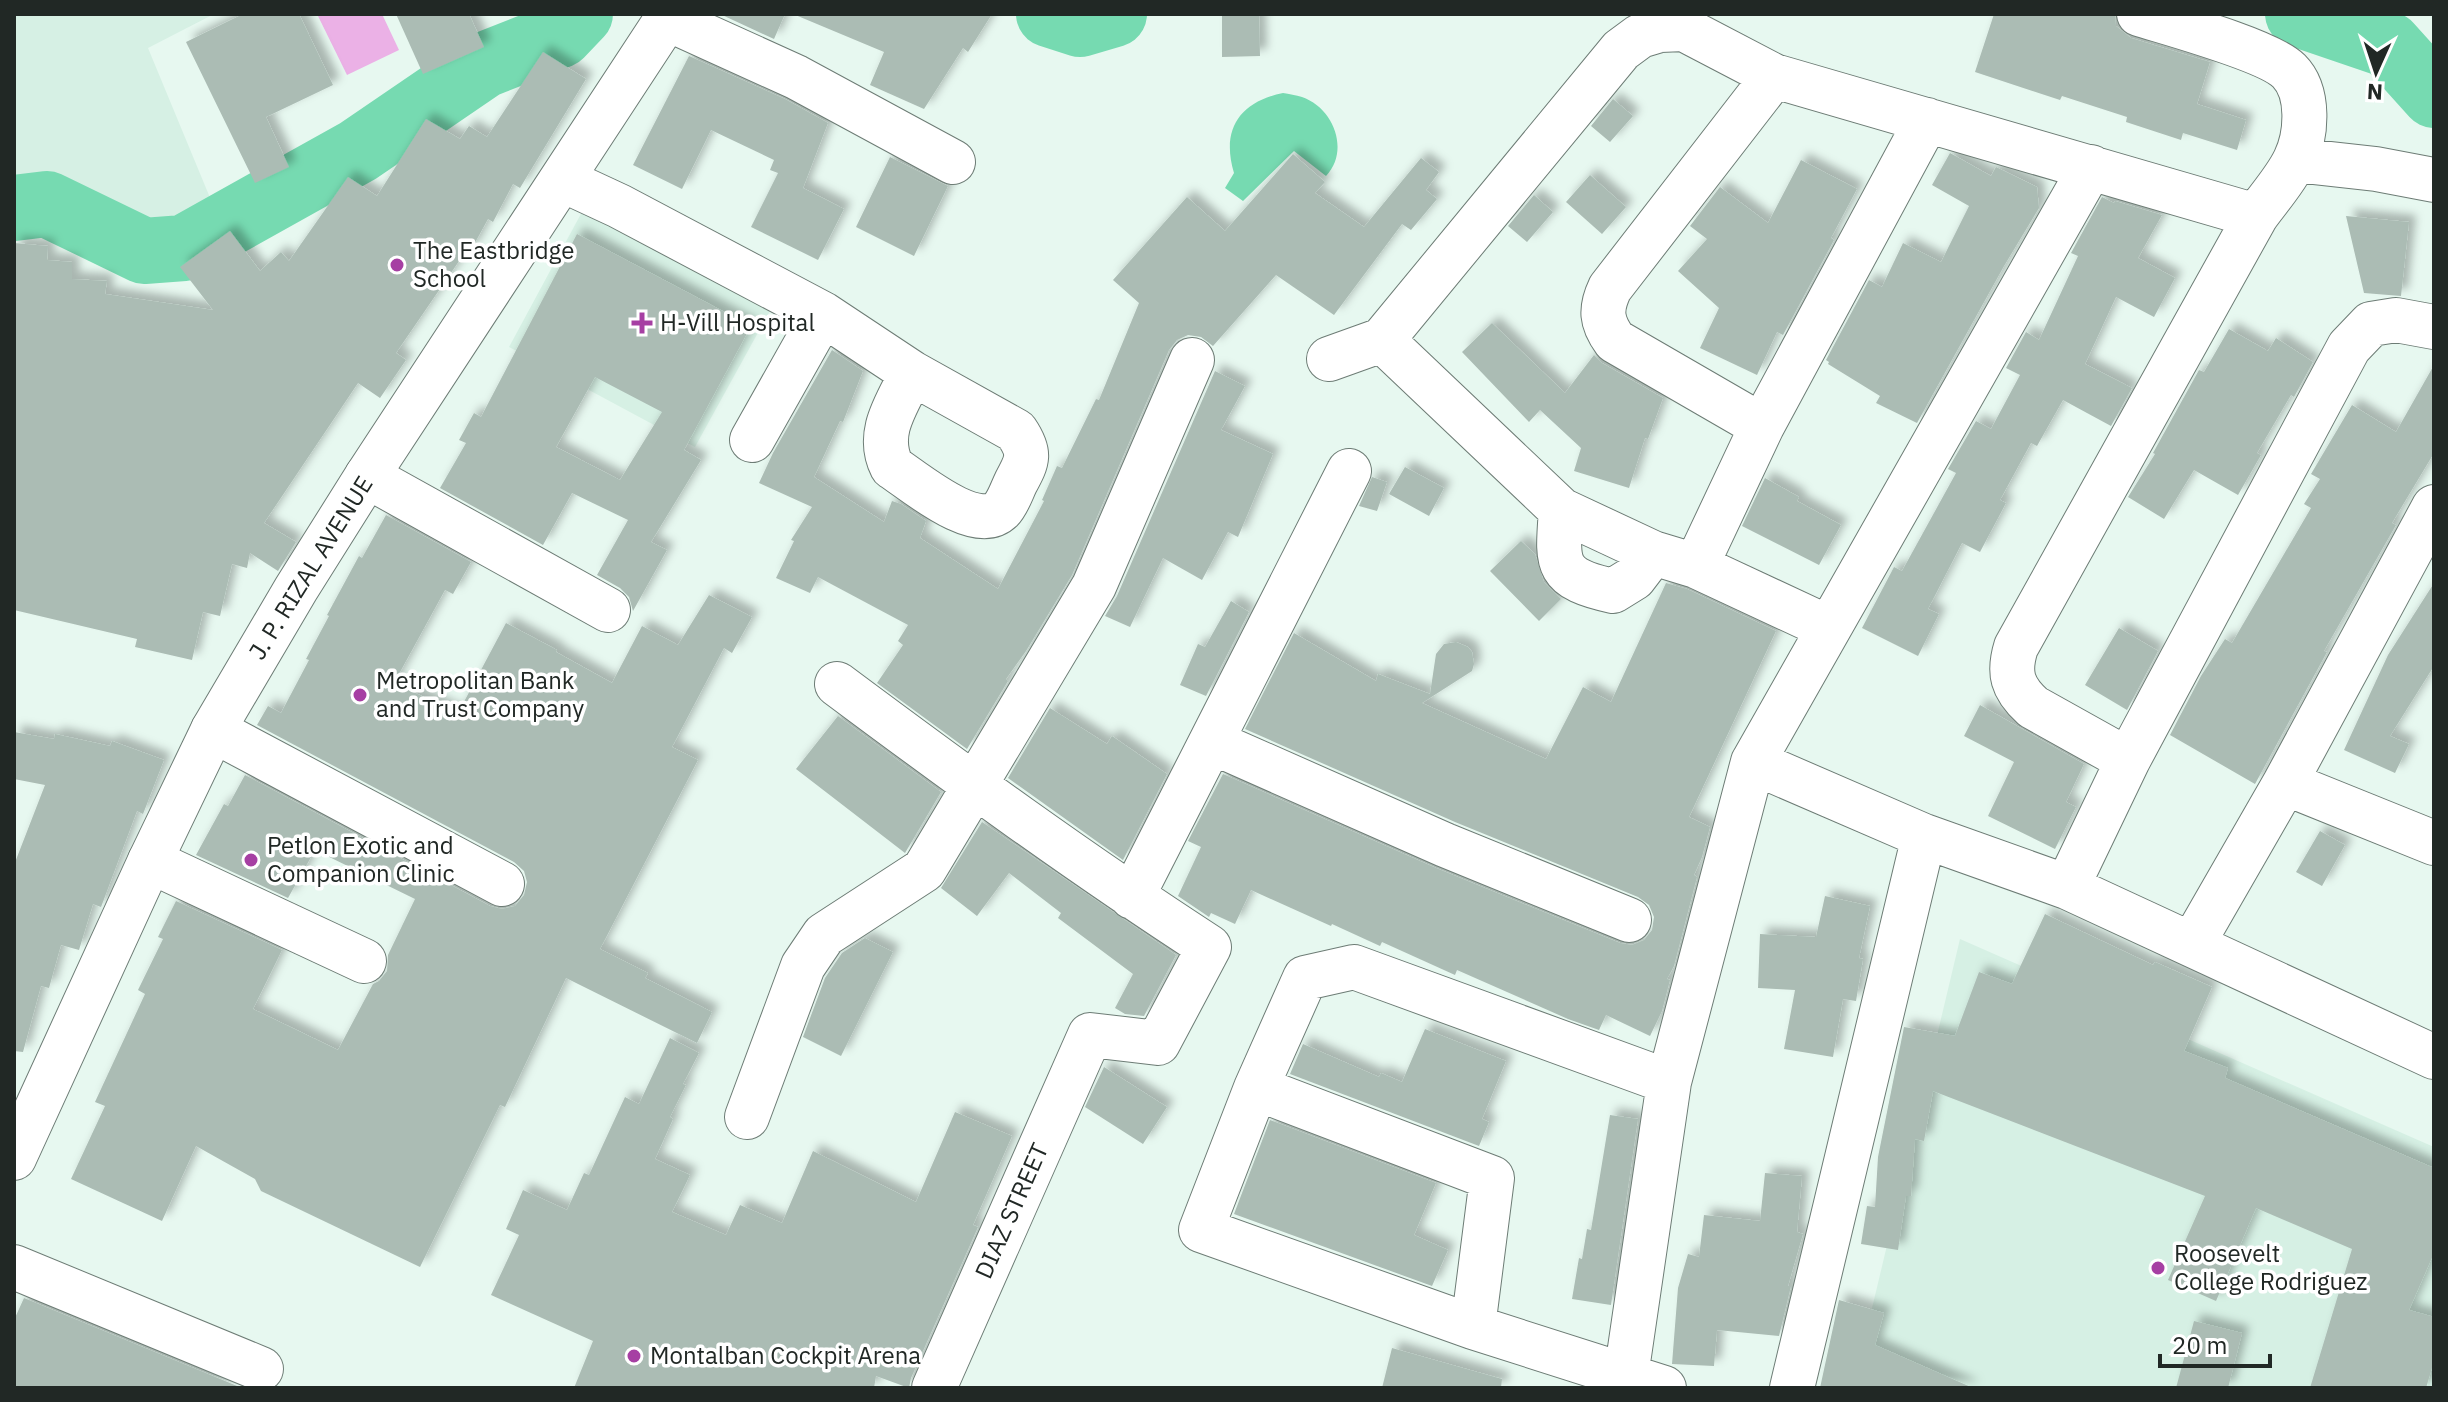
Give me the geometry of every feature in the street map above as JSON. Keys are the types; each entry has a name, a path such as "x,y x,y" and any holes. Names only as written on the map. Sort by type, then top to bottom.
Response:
{"street":[{"path":"2128,760 2033,707 2022,697 2010,666 2016,647 2256,216 2295,160 2303,130 2303,98 2290,71 2264,56 2139,14"},
{"path":"669,16 796,77 953,162"},
{"name":"J. P. RIZAL AVENUE","path":"14,1158 213,730 367,476 669,16"},
{"path":"1329,359 1382,340 1621,50 1640,36 1686,22 1774,76 2256,216"},
{"path":"1762,426 1615,341 1605,328 1602,306 1610,288 1774,76"},
{"path":"1696,566 1762,426 1927,120"},
{"path":"2295,160 2376,169 2434,180"},
{"path":"1669,1082 1354,967 1305,978 1256,1088 1201,1230 1473,1327 1645,1382 1669,1082 1753,762 2091,167"},
{"path":"563,180 619,206 823,314 912,373"},
{"path":"752,440 823,314"},
{"path":"2067,887 2128,760 2349,347 2371,324 2396,320 2434,327"},
{"path":"1382,340 1561,510 1653,553 1696,566 1829,628"},
{"path":"747,1117 803,966 824,935 924,870 1094,586 1192,360"},
{"path":"837,684 974,786 1132,897 1349,471"},
{"path":"367,476 608,610"},
{"path":"2193,943 2285,783 2434,507"},
{"path":"1561,510 1558,558 1569,575 1589,586 1613,591 1634,578 1653,553"},
{"path":"213,730 502,884"},
{"path":"1212,742 1445,845 1629,920"},
{"path":"1753,762 1924,836 2067,887 2434,1057"},
{"path":"2285,783 2434,843"},
{"path":"1792,1388 1924,836"},
{"path":"150,861 364,961"},
{"name":"DIAZ STREET","path":"934,1388 1090,1035 1158,1043 1209,947 1132,897"},
{"path":"1256,1088 1492,1178 1473,1327"},
{"path":"14,1267 261,1369"}],"shaded area":[{"path":"14,14 214,14 148,48 218,217 148,244 45,188 14,193"},
{"path":"317,14 382,14 399,50 347,75"},
{"path":"1283,93 1313,103 1330,120 1337,143 1333,166 1326,176 1294,151 1243,201 1225,188 1234,173 1230,144 1232,131 1237,120 1255,103"},
{"name":"H-Vill Hospital","path":"589,199 776,300 695,447 509,347"},
{"name":"Roosevelt College Rodriguez","path":"1960,939 2434,1147 2434,1388 1853,1388"}],"building":[{"path":"243,14 299,14 333,85 266,117 289,167 255,183 186,42"},
{"path":"396,14 469,14 484,47 423,74"},
{"path":"720,14 785,14 774,39"},
{"path":"793,14 992,14 968,52 963,48 924,109 870,85 884,52"},
{"path":"1994,14 2115,14 2116,26 2131,38 2210,62 2197,104 2246,120 2237,150 2183,133 2181,140 2126,122 2127,117 2062,96 2060,100 1975,72"},
{"path":"1222,15 1259,15 1260,56 1222,57"},
{"path":"543,52 586,79 520,188 513,184 493,222 488,219 471,250 468,248 396,353 406,360 380,398 358,383 264,523 296,542 278,571 250,553 247,568 232,564 220,616 203,612 192,660 135,647 137,639 14,610 14,243 48,246 47,260 72,262 72,279 107,281 105,294 213,310 180,267 230,231 260,271 281,252 289,261 348,177 377,196 426,119 460,139 469,126 487,137"},
{"path":"689,56 785,99 828,123 803,188 844,209 818,260 751,227 778,173 770,170 774,160 711,130 682,189 633,165"},
{"path":"1613,99 1633,116 1610,142 1591,126"},
{"path":"1950,153 1991,176 1996,167 2037,187 2039,208 1917,423 1876,403 1880,396 1826,360 1869,280 1882,287 1903,243 1941,262 1969,206 1932,185"},
{"path":"1293,154 1325,182 1315,193 1364,227 1421,158 1439,172 1426,190 1437,199 1411,230 1402,224 1334,315 1276,275 1213,346 1201,337 1188,335 1177,340 1169,350 1072,575 1006,679 1008,681 967,749 877,683 903,645 898,641 908,625 818,577 810,593 776,578 794,541 791,540 812,507 759,483 773,453 832,350 863,371 843,422 840,421 814,477 884,522 892,501 901,504 926,521 920,538 998,589 1044,501 1057,466 1062,468 1096,399 1099,400 1139,303 1113,280 1187,197 1225,231"},
{"path":"890,157 948,186 914,256 856,227"},
{"path":"1801,160 1857,189 1831,238 1834,240 1783,335 1777,332 1757,375 1700,348 1719,308 1678,271 1707,239 1690,226 1720,187 1768,223"},
{"path":"1590,175 1626,207 1602,234 1566,202"},
{"path":"1534,195 1553,212 1527,242 1508,226"},
{"path":"2102,197 2162,215 2138,258 2175,278 2154,317 2116,297 2085,364 2132,388 2111,426 2063,400 2037,446 2031,443 2000,500 2006,503 1980,552 1962,543 1928,609 1939,614 1918,656 1862,628 1894,567 1902,571 1956,473 1948,469 1976,421 1991,429 2020,375 2006,368 2026,332 2039,340 2078,256 2071,253"},
{"path":"2346,216 2409,222 2401,296 2364,293"},
{"path":"577,234 751,326 684,450 701,460 651,542 667,550 633,611 629,597 620,588 597,575 628,520 572,493 543,545 440,488 466,443 459,440 474,413 481,417","holes":["595,377 662,412 620,480 556,447"]},
{"path":"1492,323 1565,393 1594,355 1602,363 1663,398 1648,439 1645,438 1629,488 1574,471 1581,448 1540,410 1529,422 1462,352"},
{"path":"2229,329 2268,351 2276,338 2313,362 2257,453 2261,455 2238,495 2194,470 2164,519 2128,497 2155,454 2199,370 2204,372"},
{"path":"2434,365 2434,453 2392,523 2396,525 2324,651 2327,652 2255,784 2170,735 2201,676 2225,639 2232,643 2311,508 2304,504 2320,479 2311,474 2352,405 2396,432"},
{"path":"1215,371 1245,386 1221,430 1273,454 1238,537 1228,532 1202,580 1163,558 1130,627 1105,616 1117,596"},
{"path":"1405,467 1444,488 1429,516 1389,494"},
{"path":"1372,477 1387,482 1377,511 1359,506"},
{"path":"1765,478 1799,497 1797,501 1841,525 1819,565 1742,526"},
{"path":"386,515 471,562 453,594 445,590 394,683 458,713 506,623 612,683 642,626 678,645 709,595 752,617 732,653 724,648 672,747 698,760 600,949 648,973 645,978 712,1012 697,1043 566,978 505,1107 500,1105 420,1267 261,1191 255,1179 196,1146 162,1221 71,1179 105,1106 95,1102 145,994 138,990 163,939 158,937 176,901 282,950 253,1009 338,1050 373,984 387,971 388,955 415,899 315,850 288,898 196,855 224,804 228,806 245,775 490,906 502,909 515,906 524,895 527,882 524,871 514,862 257,725 268,706 281,713 309,660 306,659 327,615 359,556 362,558"},
{"path":"1521,541 1535,554 1544,582 1561,599 1539,621 1490,571"},
{"path":"1666,583 1687,589 1776,631 1689,817 1710,827 1694,875 1697,877 1674,966 1667,979 1670,980 1662,1011 1650,1036 1606,1015 1599,1030 1568,1019 1457,970 1455,975 1382,942 1380,946 1251,890 1235,924 1211,913 1209,917 1178,896 1201,847 1188,841 1223,774 1436,868 1620,943 1632,945 1644,940 1652,930 1654,917 1649,905 1638,897 1455,822 1245,729 1294,633 1376,681 1378,674 1430,694 1436,654 1444,644 1456,642 1472,652 1472,671 1422,703 1546,759 1583,687 1611,702"},
{"path":"2434,583 2434,666 2390,736 2409,744 2395,773 2344,750 2388,655"},
{"path":"1231,601 1249,612 1206,696 1180,685 1198,644 1205,647"},
{"path":"2119,628 2158,651 2127,710 2085,685"},
{"path":"1980,705 2084,764 2066,802 2076,807 2055,849 1988,816 2014,762 1964,736"},
{"path":"1050,708 1107,744 1112,736 1167,774 1123,860 1008,778"},
{"path":"838,716 941,792 905,853 796,769"},
{"path":"14,732 54,739 55,734 110,746 112,741 164,760 143,814 137,811 101,907 93,904 79,950 61,945 49,988 41,986 23,1052 14,1051 14,865 45,785 14,779"},
{"path":"982,822 1176,955 1144,1016 1125,1014 1115,1008 1133,974 1058,918 1061,913 1009,873 977,916 941,888"},
{"path":"2320,831 2345,845 2322,886 2296,872"},
{"path":"1825,896 1870,906 1859,958 1863,959 1856,1001 1843,999 1833,1057 1784,1049 1795,990 1758,988 1760,934 1816,937"},
{"path":"2045,914 2153,965 2155,962 2212,987 2184,1051 2228,1068 2225,1078 2434,1168 2434,1253 2409,1310 2434,1317 2434,1361 2426,1388 2310,1388 2352,1249 2256,1208 2216,1301 2168,1280 2205,1196 1933,1091 1924,1141 1915,1139 1911,1196 1906,1196 1898,1250 1861,1244 1867,1206 1875,1207 1878,1157 1904,1027 1955,1036 1979,972 2012,984"},
{"path":"865,938 893,952 841,1056 803,1037 825,978 842,953"},
{"path":"1425,1029 1506,1061 1482,1119 1489,1122 1479,1146 1290,1074 1303,1044 1379,1077 1381,1073 1402,1082"},
{"path":"670,1038 699,1053 683,1084 686,1085 655,1159 690,1175 672,1212 726,1235 740,1205 782,1223 813,1151 916,1202 955,1112 1012,1136 973,1225 978,1227 909,1388 876,1376 874,1388 574,1388 593,1341 491,1295 519,1235 506,1229 523,1190 567,1210 584,1173 589,1175 625,1097 639,1104"},
{"path":"1104,1067 1167,1107 1143,1144 1085,1107"},
{"path":"1610,1115 1638,1119 1611,1305 1572,1299 1579,1258 1582,1259 1587,1229 1591,1230"},
{"path":"1270,1120 1436,1183 1414,1235 1448,1250 1432,1286 1234,1214"},
{"path":"1765,1173 1802,1176 1797,1232 1803,1234 1788,1286 1791,1286 1779,1336 1717,1330 1714,1366 1672,1364 1678,1288 1688,1254 1699,1257 1704,1215 1760,1221"},
{"path":"24,1298 242,1388 14,1388 14,1320"},
{"path":"1839,1300 1884,1313 1875,1345 1973,1388 1820,1388"},
{"path":"2194,1321 2242,1333 2228,1388 2176,1388"},
{"path":"1392,1348 1502,1379 1501,1388 1382,1388"}],"waterway":[{"path":"14,208 47,204 144,251 184,248 358,151 484,65 560,35 580,14"},
{"path":"1049,14 1080,24 1114,14"},
{"path":"2298,14 2389,45 2434,95"}],"place":[{"name":"The Eastbridge School","path":"397,265"},
{"name":"H-Vill Hospital","path":"642,323"},
{"name":"Metropolitan Bank and Trust Company","path":"360,695"},
{"name":"Petlon Exotic and Companion Clinic","path":"251,860"},
{"name":"Roosevelt College Rodriguez","path":"2158,1268"},
{"name":"Montalban Cockpit Arena","path":"634,1356"}]}
